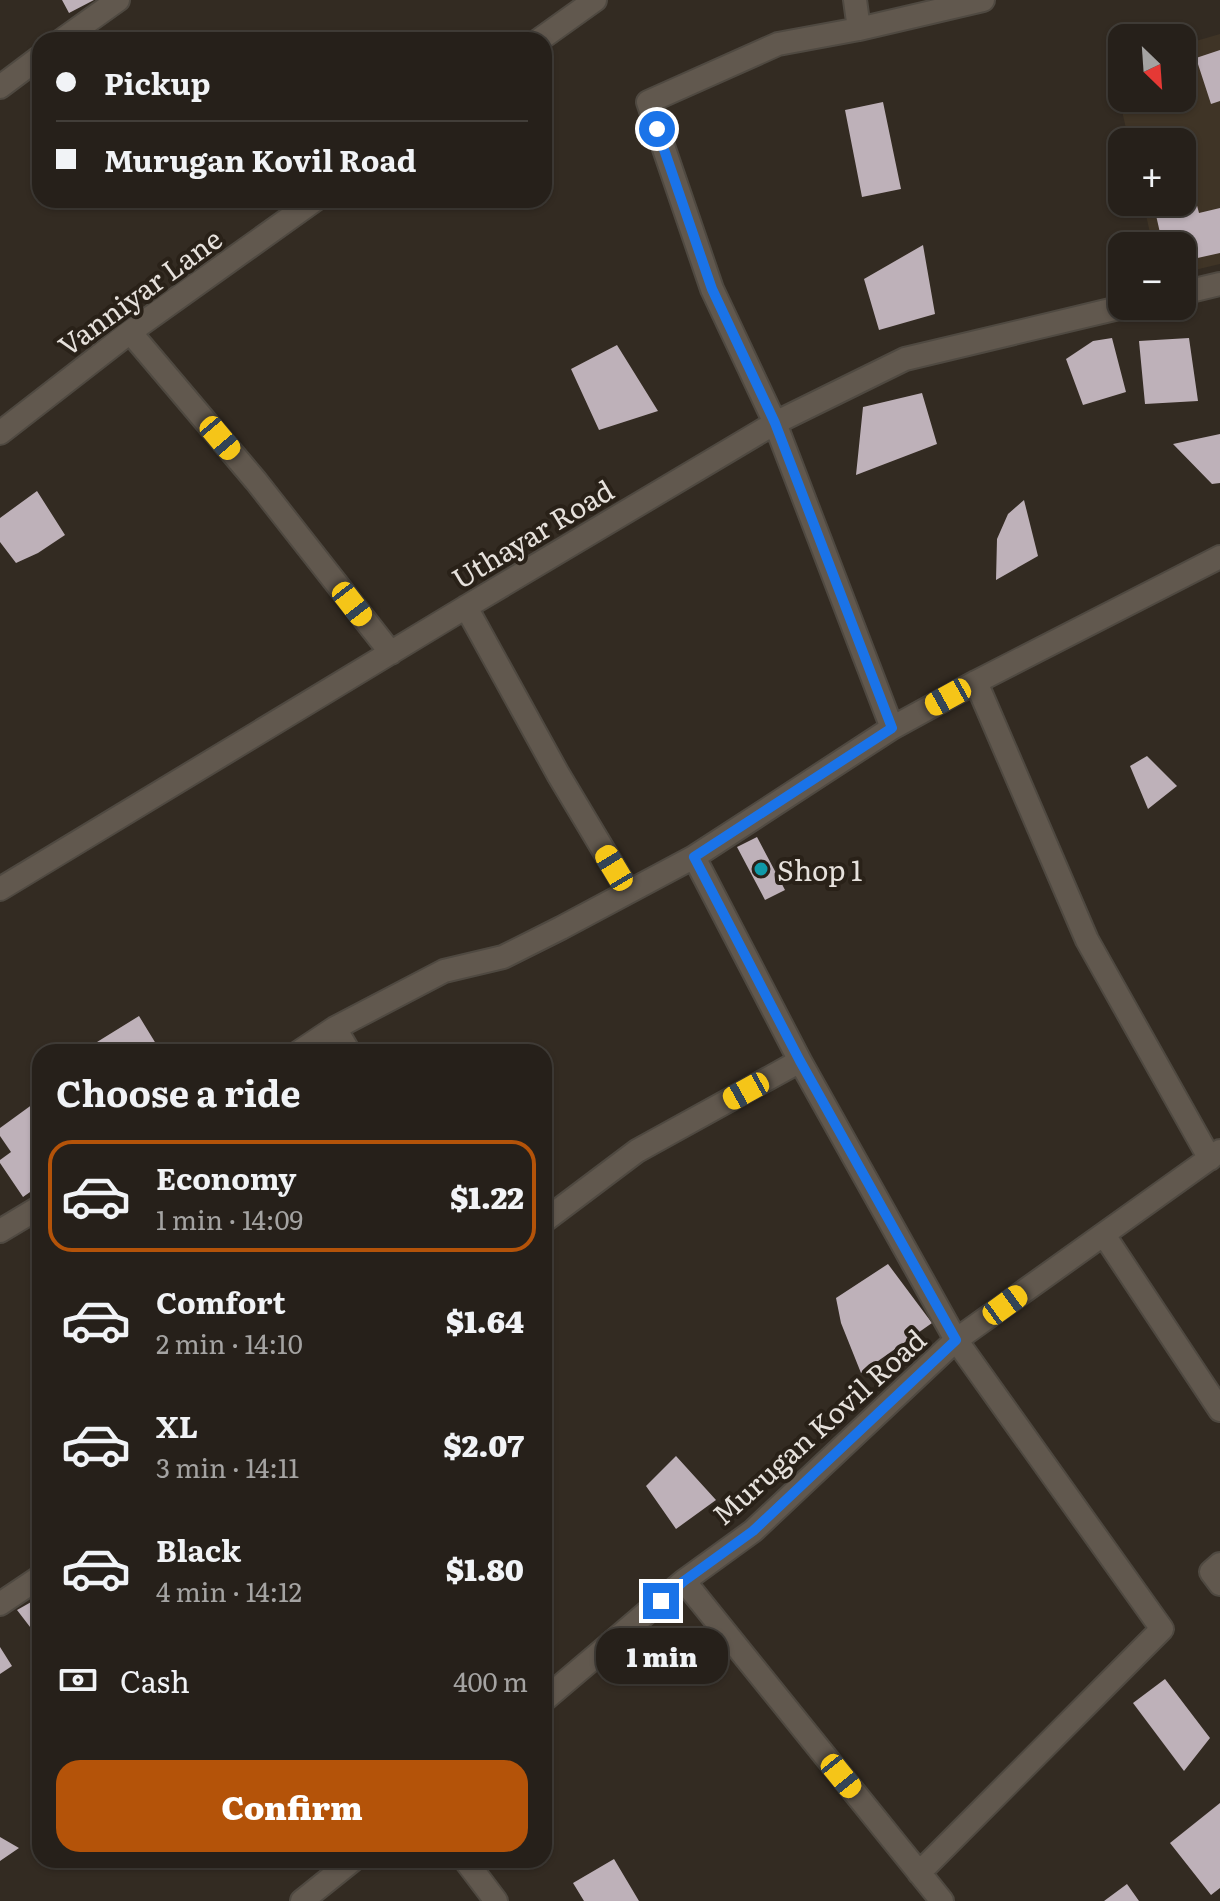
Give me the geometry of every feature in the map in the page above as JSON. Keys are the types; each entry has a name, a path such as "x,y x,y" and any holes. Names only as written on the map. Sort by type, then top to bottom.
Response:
{"street":[{"path":"73,32 118,0"},
{"path":"550,32 595,0"},
{"path":"855,0 859,29"},
{"path":"892,728 775,423 712,289 648,102 778,44 983,0"},
{"path":"0,87 32,63"},
{"name":"Vanniyar Lane","path":"0,433 130,332 304,208"},
{"path":"1196,290 1220,284"},
{"name":"Uthayar Road","path":"0,889 775,423 905,359 1108,311"},
{"path":"130,332 256,481 391,653"},
{"path":"311,1044 335,1028 444,971 503,957 694,857 892,728 1220,557"},
{"path":"466,607 558,774 628,891"},
{"path":"976,682 1087,940 1215,1155"},
{"path":"694,857 800,1061 956,1340 1162,1629 919,1873"},
{"path":"335,1028 344,1044"},
{"path":"552,1215 637,1151 800,1061"},
{"name":"Murugan Kovil Road","path":"552,1693 684,1581 753,1531 956,1340 1215,1155"},
{"path":"0,1231 32,1212"},
{"path":"1104,1235 1220,1410"},
{"path":"1220,1564 1211,1572 1220,1584"},
{"path":"684,1581 942,1901"},
{"path":"0,1604 32,1582"},
{"path":"302,1901 343,1868"},
{"path":"471,1868 496,1901"}],"shaded area":[{"path":"1220,34 1220,264 1196,270 1196,232 1150,232 1146,216 1196,216 1196,128 1126,128 1122,112 1196,112 1196,41"}],"building":[{"path":"62,0 94,0 69,13"},
{"path":"1220,50 1220,101 1211,104 1196,58"},
{"path":"883,102 901,189 862,197 845,110"},
{"path":"1196,202 1199,213 1220,208 1220,253 1196,258 1196,232 1160,232 1156,216 1196,216"},
{"path":"923,245 935,314 879,330 864,279"},
{"path":"1112,338 1126,392 1083,405 1066,359 1093,341"},
{"path":"1189,338 1198,401 1145,404 1139,341"},
{"path":"617,345 658,411 599,430 571,369"},
{"path":"922,393 937,444 856,475 863,407"},
{"path":"1220,434 1220,483 1212,484 1173,444"},
{"path":"37,491 65,535 16,563 0,542 0,518"},
{"path":"1024,500 1038,556 996,580 997,539 1008,514"},
{"path":"1147,756 1177,786 1148,809 1130,766"},
{"name":"Shop 1","path":"757,837 785,890 765,900 737,847"},
{"path":"139,1016 156,1044 98,1044"},
{"path":"32,1105 32,1191 23,1197 0,1163 11,1152 0,1136 0,1128"},
{"path":"888,1264 932,1323 861,1373 841,1323 836,1298"},
{"path":"676,1456 716,1500 676,1529 646,1486"},
{"path":"32,1602 32,1630 17,1610"},
{"path":"0,1647 12,1666 0,1674"},
{"path":"1165,1679 1210,1738 1184,1771 1133,1703"},
{"path":"1220,1803 1220,1888 1211,1895 1170,1843"},
{"path":"0,1837 19,1848 0,1861"},
{"path":"614,1859 639,1901 584,1901 573,1883"},
{"path":"1127,1884 1139,1901 1104,1901"}],"place":[{"name":"Shop 1","path":"761,869"}],"route":[{"path":"657,129 712,289 775,423 892,728 694,857 800,1061 956,1340 753,1531 661,1601"}]}
